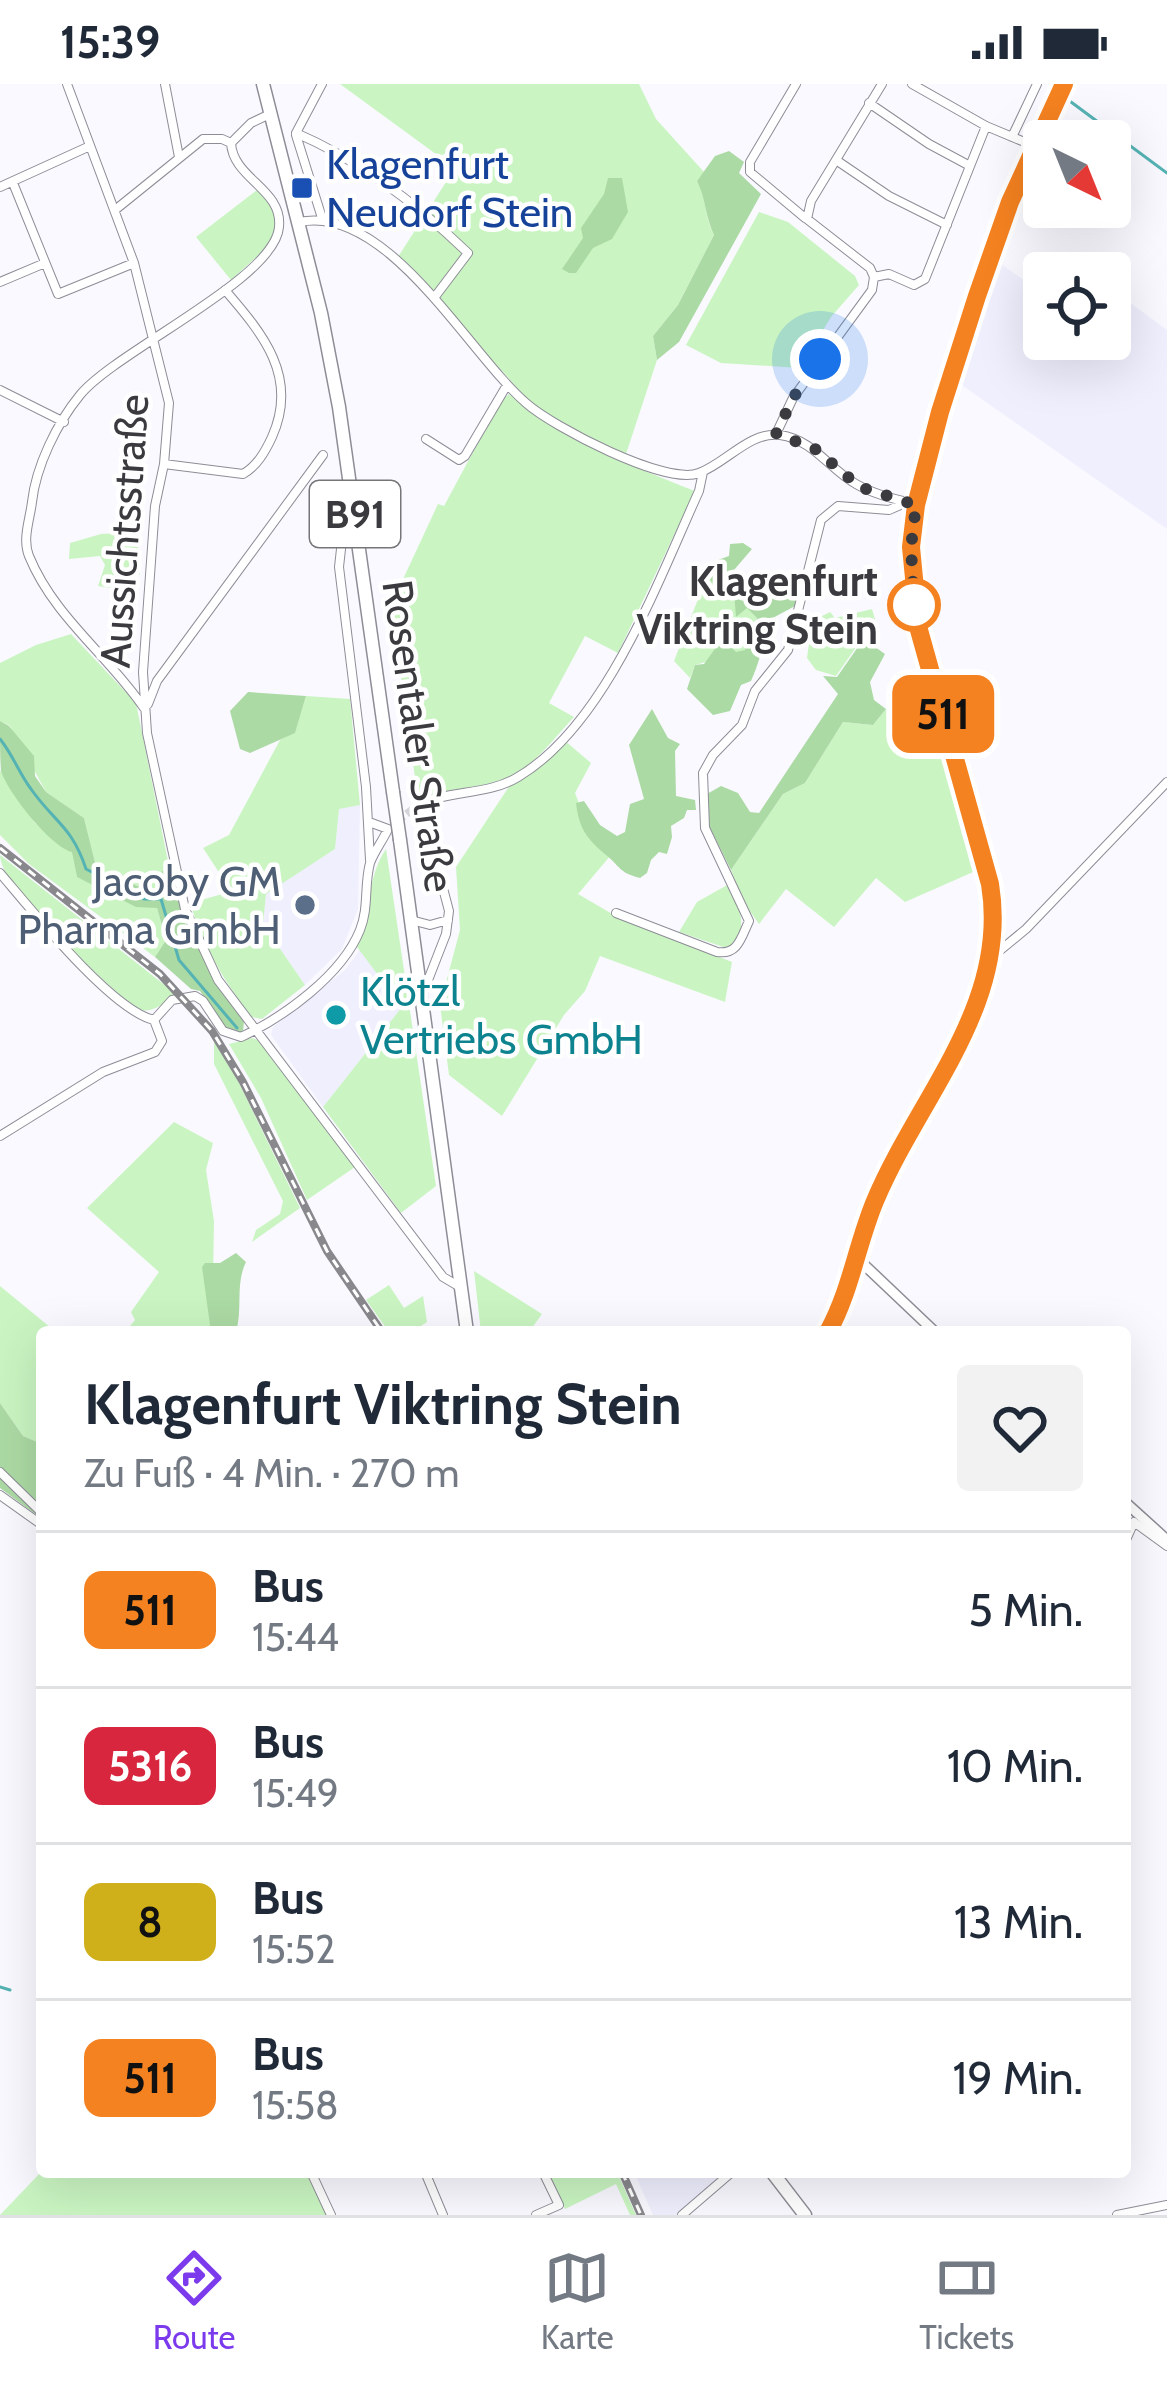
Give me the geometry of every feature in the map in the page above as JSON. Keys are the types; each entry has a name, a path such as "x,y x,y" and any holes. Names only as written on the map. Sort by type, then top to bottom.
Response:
{"main road":[{"name":"Rosentaler Straße","path":"263,84 339,407 466,1326"},
{"path":"1047,120 1064,84"},
{"path":"831,1326 873,1204 967,1025 992,957 995,912 990,884 914,605 911,503 972,311 1023,175"},
{"path":"776,2178 806,2215"}],"street":[{"name":"Aussichtsstraße","path":"67,84 134,263 169,403 155,506 143,673 147,733 185,909 218,980 443,1277 460,1287"},
{"path":"165,84 179,157"},
{"path":"322,84 296,133 323,219"},
{"path":"776,434 793,398 872,290 874,277 870,268 750,172 750,162 796,84"},
{"path":"807,219 811,201 882,84"},
{"path":"912,84 1023,142"},
{"path":"1012,137 1037,84"},
{"path":"869,103 970,166"},
{"path":"231,143 251,123 270,114"},
{"path":"874,277 889,274 921,285 986,126"},
{"path":"296,133 316,141 425,212 468,253 434,298"},
{"path":"115,210 211,137 231,143"},
{"path":"231,143 236,163 269,196 280,222 272,247 225,290 92,383 64,422 34,487 26,538 29,556 74,630 146,710 157,681 323,455"},
{"path":"0,188 90,146"},
{"path":"836,160 889,196 946,225"},
{"path":"13,183 58,294 134,263"},
{"path":"299,222 323,219 375,244 434,298 507,386 545,419 656,472 677,477 703,472 751,442 776,434 814,448 860,487 911,503"},
{"path":"0,282 45,263"},
{"path":"164,464 242,474 257,464 277,424 283,386 272,351 225,290"},
{"path":"426,439 459,460 507,386"},
{"path":"0,390 64,422"},
{"path":"421,998 449,919 444,892 424,857 420,804 520,776 584,715 638,625 699,491 703,472"},
{"path":"616,913 717,952 738,946 749,921 704,828 703,772 742,724 755,691 793,640 821,520 838,506 889,510 911,503"},
{"path":"154,1020 172,1000 185,995 203,1001 229,1036 241,1037 257,1029 344,957 366,912 368,822 339,567 344,522"},
{"path":"992,957 1026,929 1167,782"},
{"path":"368,822 388,830 370,863"},
{"path":"0,873 88,970 135,1012 154,1020 162,1041 155,1052 103,1072 0,1136"},
{"path":"410,920 430,925 449,919"},
{"path":"857,1258 929,1326"},
{"path":"0,1472 36,1507"},
{"path":"0,1495 36,1521"},
{"path":"1131,1508 1167,1543"},
{"path":"1131,1529 1134,1522 1167,1543"},
{"path":"313,2178 331,2215"},
{"path":"428,2178 443,2215"},
{"path":"536,2215 559,2205 547,2178"},
{"path":"682,2215 725,2178"},
{"path":"1117,2215 1167,2205"}],"shaded area":[{"path":"998,262 1023,279 1023,360 1131,360 1131,303 1167,330 1167,529 956,381"},
{"path":"360,805 358,909 342,949 305,985 263,924 266,893 335,849 339,808"},
{"path":"360,950 402,1007 323,1107 271,1035 273,1027 345,970"},
{"path":"637,2178 720,2178 676,2215 653,2215"}],"green space":[{"path":"340,84 639,84 656,119 704,172 697,181 714,235 678,305 653,336 657,360 626,454 562,425 532,404 398,257 455,168"},
{"path":"729,151 744,162 739,173 761,194 679,342 657,360 653,336 678,305 714,235 697,181 715,156"},
{"path":"608,178 622,178 628,212 612,239 593,248 576,273 569,273 562,269 583,238 581,228 604,194"},
{"path":"257,190 269,204 275,228 263,250 231,280 196,237"},
{"path":"759,212 788,222 855,276 859,285 831,317 800,368 721,363 686,345"},
{"path":"509,394 575,438 695,491 618,653 585,636 549,703 574,717 529,765 511,776 418,799 391,605 438,504 444,506 500,402"},
{"path":"137,532 140,574 111,588 98,586 105,565 100,556 69,559 70,543 101,534"},
{"path":"743,543 752,549 734,570 739,579 753,584 758,579 769,585 775,576 794,591 795,606 769,620 751,681 741,685 730,711 713,715 687,689 695,665 704,664 717,646 745,650 757,618 747,608 736,617 734,593 729,589 720,592 707,576 715,561 729,556 730,544"},
{"path":"707,576 729,589 757,618 745,651 695,665 690,678 674,661"},
{"path":"872,609 877,626 836,676 816,670 807,658 812,621 830,612 835,618"},
{"path":"71,634 136,703 169,866 162,871 162,886 148,890 97,870 84,818 46,792 10,726 0,721 0,663"},
{"path":"868,642 885,654 870,682 874,700 886,709 873,725 843,722 805,783 783,794 731,870 709,826 707,794 721,786 738,793 750,812 759,813 838,694 823,676 837,677 860,644"},
{"path":"248,692 306,696 295,733 250,753 240,749 230,711"},
{"path":"306,696 350,699 360,805 339,809 335,849 266,894 263,924 305,985 262,1019 252,1017 223,977 190,903 226,893 203,848 229,835 280,740 295,732"},
{"path":"652,709 668,738 680,744 675,751 676,796 695,800 696,810 687,810 671,826 667,854 659,852 640,878 624,872 589,838 576,803 584,801 600,825 617,836 625,832 630,804 644,799 629,745"},
{"path":"886,709 936,713 980,869 905,902 876,878 834,927 786,889 759,924 744,903 731,870 783,794 805,783 843,722 873,725"},
{"path":"0,721 34,756 35,776 46,792 84,818 97,870 148,890 162,886 162,871 169,866 198,948 244,1021 243,1032 228,1032 200,991 191,989 155,957 166,940 157,908 136,907 77,877 72,852 42,830 5,781"},
{"path":"564,740 591,763 575,793 588,827 611,855 578,894 614,915 732,962 725,1002 600,956 585,991 564,1015 502,1116 449,1075 440,1005 460,930 456,867 510,785"},
{"path":"0,770 35,823 73,852 77,877 157,908 166,940 155,957 29,864 0,835"},
{"path":"386,849 436,1186 401,1213 323,1107 402,1007 357,947 375,871"},
{"path":"0,855 176,994 151,1010 134,1008 35,911 5,870"},
{"path":"729,884 741,925 729,949 679,932 697,902"},
{"path":"252,1038 355,1167 307,1200 261,1098 229,1044"},
{"path":"214,1041 300,1208 252,1242 256,1230 280,1214 283,1201 214,1064"},
{"path":"174,1122 213,1143 206,1170 214,1221 212,1326 130,1326 135,1320 131,1312 159,1272 87,1208"},
{"path":"236,1253 246,1262 237,1326 210,1326 202,1267"},
{"path":"474,1271 542,1314 533,1326 480,1326"},
{"path":"389,1285 404,1308 423,1296 427,1322 385,1326 366,1300"},
{"path":"0,1286 49,1326 36,1326 36,1441 23,1436 0,1403"},
{"path":"0,1403 23,1436 36,1441 36,1515 0,1488"},
{"path":"36,2177 309,2178 327,2215 0,2215"},
{"path":"551,2178 620,2178 636,2215 630,2215 616,2184 565,2209"}],"waterway":[{"path":"1067,99 1167,173"},
{"path":"0,739 31,789 69,833 86,869 144,899 161,899 179,960 237,1028"},
{"path":"0,1987 10,1990"}],"tunnel":[{"path":"397,821 420,804"}],"railway":[{"path":"0,848 160,974 212,1031 243,1082 327,1251 378,1326"},
{"path":"625,2178 641,2215"}],"bus line":[{"name":"511","path":"831,1326 849,1288 873,1204 967,1025 992,957 995,912 990,884 919,630 911,547 916,505 940,412 977,296 1030,153 1064,84"}],"place":[{"name":"Klagenfurt Neudorf Stein","path":"302,188"},
{"name":"Klagenfurt Viktring Stein","path":"914,605"},
{"name":"Jacoby GM Pharma GmbH","path":"305,905"},
{"name":"Klötzl Vertriebs GmbH","path":"336,1015"}],"route":[{"path":"820,359 776,434 814,448 860,487 916,505 911,547 914,605"}]}
